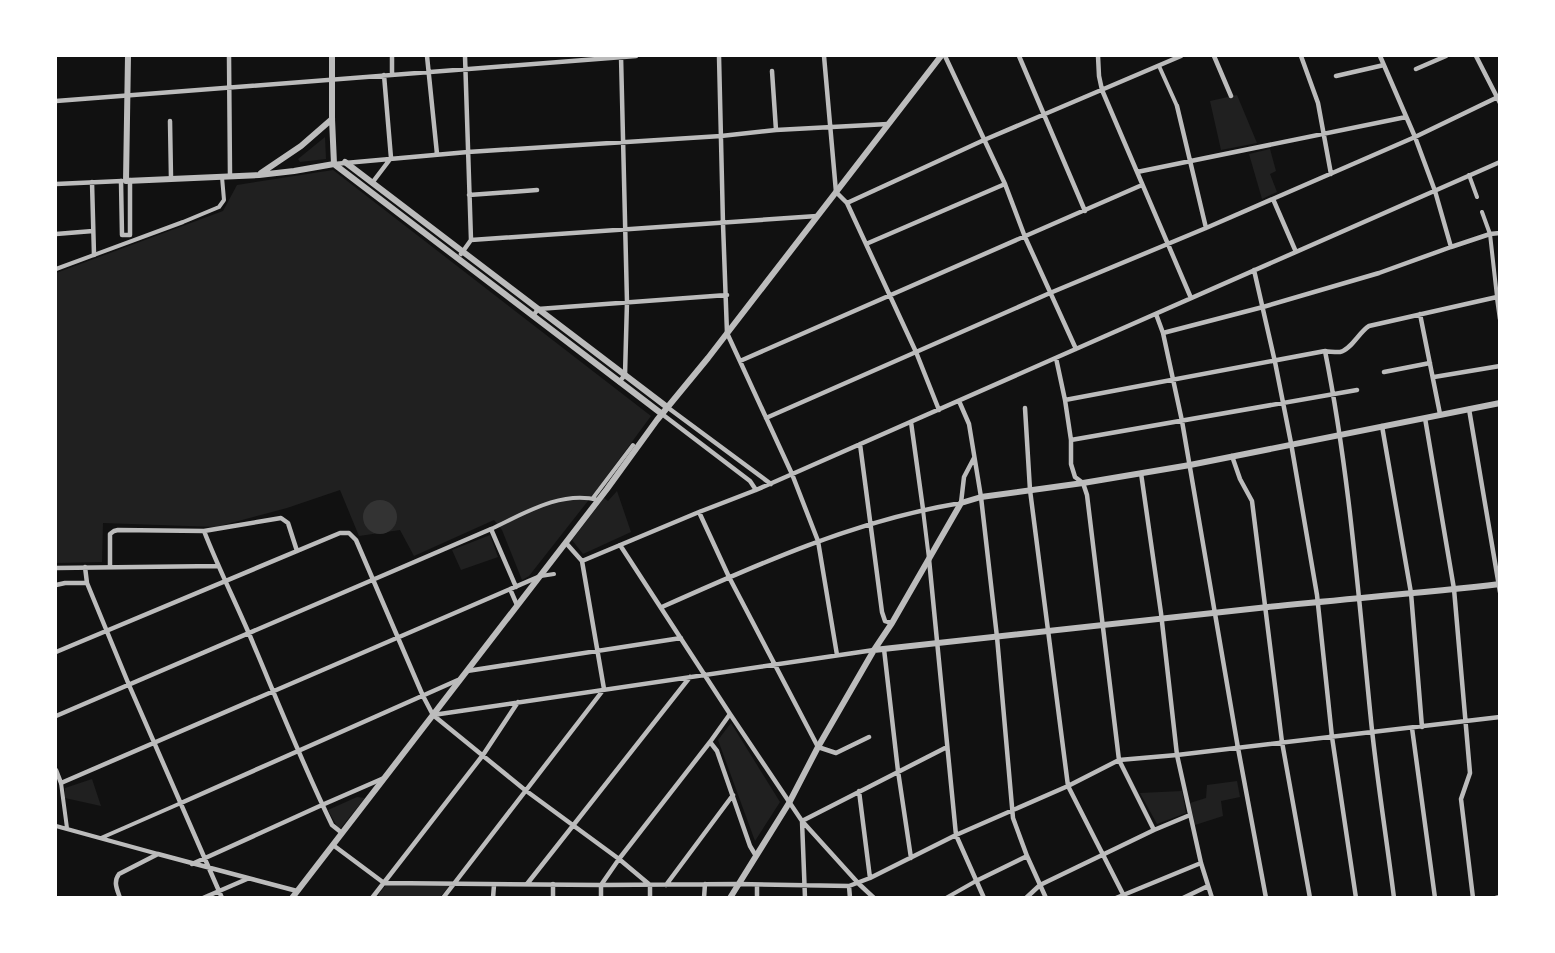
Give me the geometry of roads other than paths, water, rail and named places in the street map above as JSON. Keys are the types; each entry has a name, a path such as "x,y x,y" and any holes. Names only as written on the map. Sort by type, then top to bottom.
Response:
{"street":[{"path":"127,235 122,235 126,181 128,56"},
{"path":"229,56 230,176"},
{"path":"332,56 334,164"},
{"path":"392,56 392,75"},
{"path":"427,56 437,154"},
{"path":"457,258 471,240 465,56"},
{"path":"543,56 543,63"},
{"path":"619,382 625,375 627,302 621,56"},
{"path":"56,101 636,56"},
{"path":"719,56 727,333 792,474 818,541 837,655"},
{"path":"824,56 836,192 846,203 890,294 939,410"},
{"path":"596,499 943,56 1005,184 1025,237 1076,349"},
{"path":"1019,56 1085,211"},
{"path":"1098,56 1102,90 1191,298"},
{"path":"846,203 984,140 1179,56"},
{"path":"1214,56 1231,96"},
{"path":"1300,56 1318,103 1331,174"},
{"path":"1380,56 1415,137 1435,191 1451,247"},
{"path":"1416,69 1446,56"},
{"path":"1476,56 1500,103"},
{"path":"1336,76 1384,65"},
{"path":"1159,66 1177,106 1206,228"},
{"path":"772,71 776,130"},
{"path":"372,183 391,158 384,75"},
{"path":"766,418 1050,293 1331,174 1498,97"},
{"path":"1137,172 1406,117"},
{"path":"259,175 302,146 332,119"},
{"path":"170,122 171,178"},
{"path":"56,184 259,175 345,162 437,154 721,136 830,126 888,124"},
{"path":"345,162 771,484"},
{"path":"582,561 771,484 1500,162"},
{"path":"334,164 750,481 756,490"},
{"path":"56,269 219,207 224,200 222,176"},
{"path":"1469,176 1478,197"},
{"path":"126,181 130,234 127,235 127,243"},
{"path":"92,182 94,255"},
{"path":"866,244 1005,184"},
{"path":"740,361 1142,185"},
{"path":"469,195 537,190"},
{"path":"1273,199 1296,252"},
{"path":"1482,212 1490,234 1500,319"},
{"path":"471,240 817,216"},
{"path":"56,234 93,231"},
{"path":"1163,333 1379,273 1490,234 1500,233"},
{"path":"1254,270 1291,443 1318,602 1332,737 1356,897"},
{"path":"533,316 538,309 726,295"},
{"path":"1065,400 1325,351 1339,352 1343,351 1363,330 1370,326 1497,297"},
{"path":"1156,314 1163,333 1182,421 1266,897"},
{"path":"1420,314 1440,414"},
{"path":"1325,351 1340,434 1373,733 1394,897"},
{"path":"1056,358 1071,440 1071,464 1075,477 1083,483 1088,495 1119,760 1154,830"},
{"path":"1384,372 1430,363"},
{"path":"1434,377 1500,366"},
{"path":"1071,440 1357,390"},
{"path":"959,401 969,424 981,497 997,637 1013,818 1046,897"},
{"path":"662,607 818,541 923,509 961,503 981,497 1190,465 1500,403"},
{"path":"1025,408 1030,490 1068,786 1124,896"},
{"path":"1469,409 1500,592"},
{"path":"1425,418 1454,589 1470,773 1461,799 1473,897"},
{"path":"911,422 929,559 956,835 984,897"},
{"path":"1382,426 1411,593 1422,727"},
{"path":"860,444 882,612 885,621 892,623"},
{"path":"292,897 566,543 633,445"},
{"path":"1232,455 1240,479 1252,501 1282,742 1310,897"},
{"path":"730,897 789,803 818,747 961,503 964,477 974,458"},
{"path":"1141,473 1162,619 1177,755 1212,897"},
{"path":"56,717 528,512 556,501 575,497 596,499"},
{"path":"699,512 729,577 818,747 836,753 869,736"},
{"path":"110,566 110,534 114,531 204,531 281,518 288,523 297,551"},
{"path":"491,529 518,605"},
{"path":"204,531 322,805 332,825 342,833"},
{"path":"56,652 340,533 349,534 356,540 433,715 525,790 619,859 650,885"},
{"path":"443,897 604,689 582,561 566,543"},
{"path":"620,545 789,803 802,821 859,884 874,897"},
{"path":"56,568 218,566"},
{"path":"85,567 87,583 129,685 222,897"},
{"path":"61,783 540,576 554,574"},
{"path":"56,585 87,583"},
{"path":"433,715 874,650 1499,584"},
{"path":"467,671 681,638"},
{"path":"884,649 911,858"},
{"path":"526,884 690,676"},
{"path":"100,838 460,680"},
{"path":"375,896 483,756 518,702"},
{"path":"600,897 601,885 619,859 730,714"},
{"path":"333,845 384,883 849,886 870,879 956,835 1068,786 1119,760 1500,717"},
{"path":"1412,728 1435,897"},
{"path":"710,742 717,751 750,846 756,856"},
{"path":"802,821 946,747"},
{"path":"56,770 61,783 67,828"},
{"path":"192,864 384,778"},
{"path":"859,791 870,879"},
{"path":"666,885 733,795"},
{"path":"1026,897 1040,885 1190,815"},
{"path":"802,821 805,897"},
{"path":"56,826 297,891"},
{"path":"120,897 115,884 116,878 122,872 158,854"},
{"path":"946,897 1027,856"},
{"path":"1116,897 1124,896 1202,862"},
{"path":"203,897 247,879"},
{"path":"553,884 553,897"},
{"path":"704,897 705,884"},
{"path":"493,897 494,885"},
{"path":"650,885 650,897"},
{"path":"757,885 757,897"},
{"path":"849,886 850,897"},
{"path":"1183,897 1208,886"}]}
